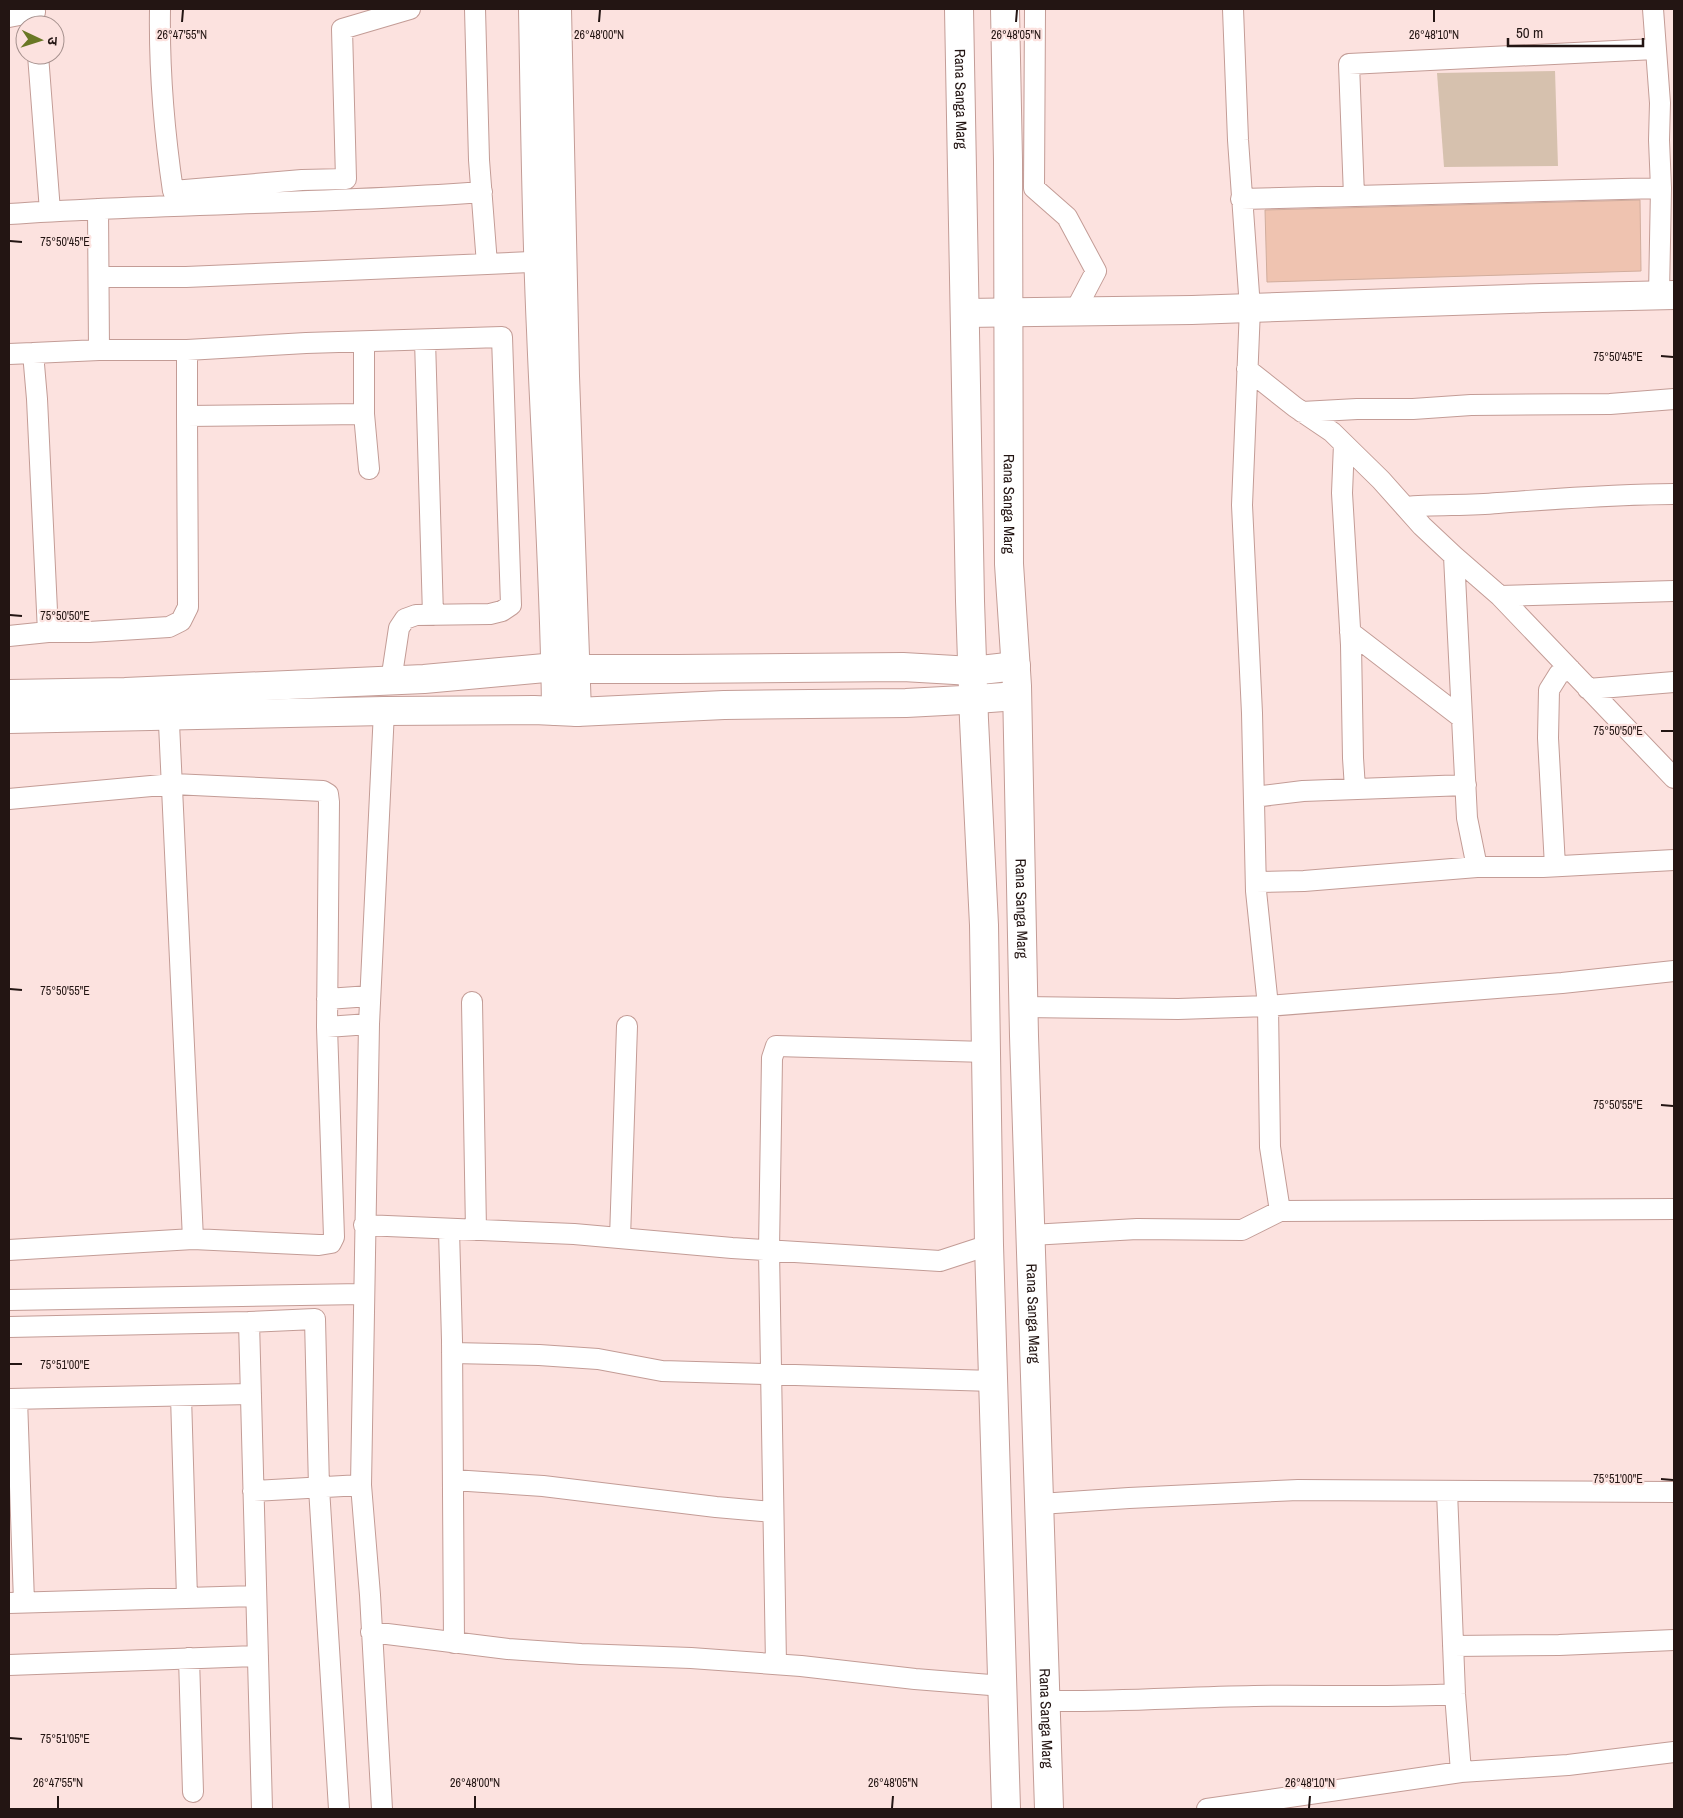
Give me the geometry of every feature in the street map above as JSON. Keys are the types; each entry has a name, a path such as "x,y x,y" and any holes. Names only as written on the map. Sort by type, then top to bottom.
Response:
{"street":[{"path":"160,9 165,138 173,191 302,180 346,180 342,29 410,9"},
{"path":"475,9 479,160 487,264"},
{"path":"533,9 551,261 567,711"},
{"path":"551,261 557,9"},
{"name":"Rana Sanga Marg","path":"959,9 972,671 984,925 989,1245 1006,1809"},
{"name":"Rana Sanga Marg","path":"1005,9 1009,564 1018,696 1023,1007 1049,1809"},
{"path":"1035,9 1034,188 1067,217 1096,271 1075,311"},
{"path":"1233,9 1241,199 1250,308 1242,505 1252,713 1256,882 1268,1006 1270,1147 1280,1211"},
{"path":"966,313 1250,308 1667,295 1659,140 1660,103 1653,9"},
{"path":"1354,196 1349,64 1656,49"},
{"path":"39,65 50,211"},
{"path":"1241,199 1661,188"},
{"path":"9,214 386,199 482,192"},
{"path":"98,209 100,350"},
{"path":"100,277 186,277 551,261"},
{"path":"9,354 100,350 187,350 502,337 511,605 502,612 490,614 416,615 405,619 399,628 391,681"},
{"path":"425,340 433,614"},
{"path":"364,342 364,414 370,469"},
{"path":"9,636 48,632 89,632 169,627 181,621 188,607 187,350"},
{"path":"33,353 48,632"},
{"path":"1247,369 1302,412 1332,432 1382,480 1422,526 1500,596 1674,778"},
{"path":"1302,412 1357,409 1413,409 1471,405 1610,404 1674,399"},
{"path":"187,416 364,414"},
{"path":"1344,444 1342,493 1350,632 1355,788"},
{"path":"1405,507 1495,504 1620,494 1674,494"},
{"path":"1454,556 1467,818 1477,867"},
{"path":"1500,596 1674,591"},
{"path":"1350,632 1462,718"},
{"path":"9,719 391,681 566,668 903,667 972,671 1016,666"},
{"path":"1555,866 1548,738 1549,690 1559,674 1570,670"},
{"path":"1588,689 1674,682"},
{"path":"9,694 384,710 567,711 906,702 1018,696"},
{"path":"168,702 192,1239"},
{"path":"382,1809 370,1595 361,1485 364,1225 369,1024 384,710"},
{"path":"9,799 173,784 323,790 328,794 327,1027 334,1237 331,1244 192,1239 9,1250"},
{"path":"1254,798 1355,788 1411,788 1466,784"},
{"path":"1256,882 1304,881 1477,867 1555,866 1674,860"},
{"path":"1023,1007 1178,1009 1268,1006 1562,983 1674,970"},
{"path":"327,999 370,996"},
{"path":"472,1002 476,1230"},
{"path":"327,1027 369,1024"},
{"path":"620,1238 627,1026"},
{"path":"776,1664 768,1250 772,1058 776,1046 986,1052"},
{"path":"1031,1235 1137,1229 1242,1230 1280,1211 1674,1208"},
{"path":"364,1225 574,1234 768,1250 940,1261 989,1245"},
{"path":"449,1230 452,1353 454,1643"},
{"path":"9,1300 363,1294"},
{"path":"9,1327 315,1319 319,1488 338,1809"},
{"path":"249,1322 262,1809"},
{"path":"452,1353 539,1355 598,1360 662,1371 722,1374 771,1373 993,1382"},
{"path":"251,1394 13,1399 16,1602 256,1596"},
{"path":"181,1396 187,1598"},
{"path":"453,1480 543,1486 772,1512"},
{"path":"253,1491 361,1485"},
{"path":"1040,1504 1298,1490 1674,1492"},
{"path":"1447,1490 1455,1694 1461,1772"},
{"path":"371,1632 454,1643 582,1654 691,1658 776,1664 915,1679 1003,1686"},
{"path":"1453,1646 1559,1645 1674,1640"},
{"path":"9,1665 258,1656"},
{"path":"189,1658 193,1792"},
{"path":"1046,1701 1104,1702 1254,1696 1398,1697 1455,1694"},
{"path":"1206,1809 1230,1808 1461,1772 1568,1765 1674,1752"}],"shaded area":[{"path":"1555,71 1558,166 1444,167 1437,73"}],"building":[{"path":"1640,200 1641,271 1267,282 1265,210"}]}
